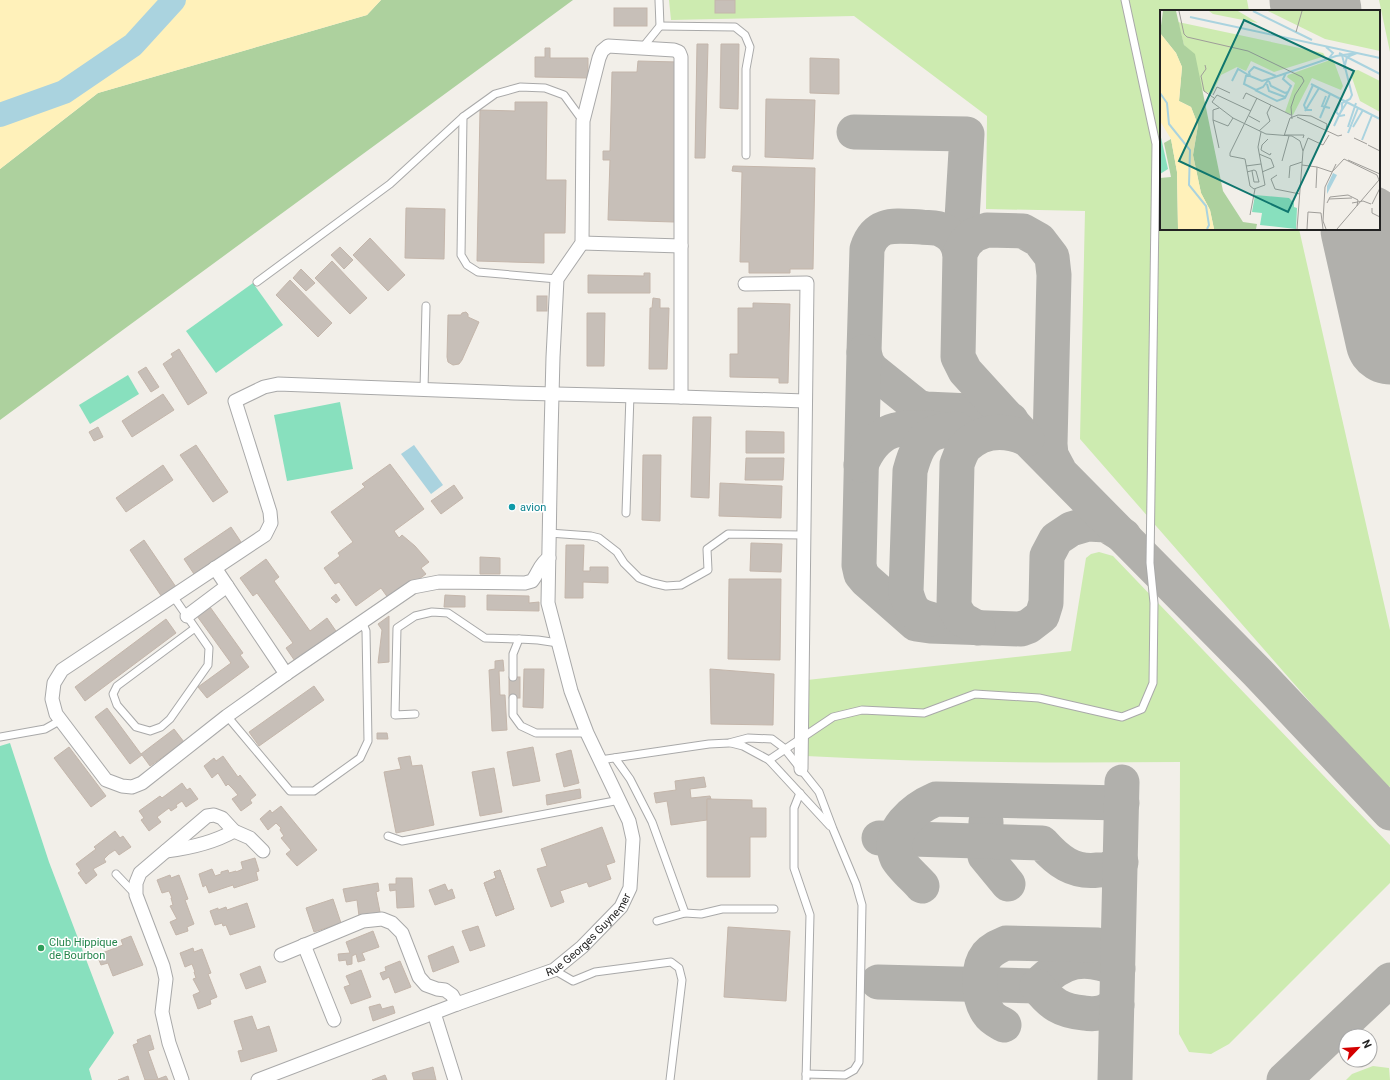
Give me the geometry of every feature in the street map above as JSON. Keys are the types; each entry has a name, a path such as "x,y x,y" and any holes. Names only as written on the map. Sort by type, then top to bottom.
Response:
{"street":[{"path":"557,279 582,243 583,121 602,51 608,46 674,50 679,52 681,57 681,396"},
{"path":"582,243 681,246"},
{"name":"Rue Georges Guynemer","path":"258,1080 457,1004 554,970 582,947 621,907 630,888 633,839 629,821 587,733 570,691 548,603 553,357 557,279"},
{"path":"745,284 807,283 801,769"},
{"path":"549,558 540,567 532,581 525,583 439,582 413,587 286,674 227,716 142,783 132,787 122,786 106,780 56,714 52,699 54,683 62,670 265,535 271,523 270,512 236,401 264,387 278,384 805,401"},
{"path":"215,568 286,674"},
{"path":"187,616 227,586"},
{"path":"182,1080 168,1038 162,1012 166,979 163,966 136,895 136,883 140,873 207,816 214,815 222,818 234,831 250,838 263,851"},
{"path":"166,851 192,848 225,836 234,831"},
{"path":"281,955 363,921 382,919 392,923 402,933 419,977 426,985 445,990 452,995 457,1004"},
{"path":"304,945 334,1020"},
{"path":"434,1013 455,1080"}],"lane":[{"path":"643,48 660,26 659,0"},
{"path":"769,760 833,717 862,710 924,713 975,694 1039,698 1122,717 1142,709 1153,683 1154,603 1150,563 1156,144 1125,0"},
{"path":"660,26 734,27 745,35 750,47 746,68 746,155"},
{"path":"257,282 390,184 463,117 495,94 520,87 545,88 564,95 583,121"},
{"path":"463,117 461,255 467,265 478,272 557,279"},
{"path":"424,389 426,306"},
{"path":"626,513 630,395"},
{"path":"549,533 599,538 617,552 624,563 639,578 666,586 682,585 708,570 707,549 728,534 803,535"},
{"path":"173,596 196,628 209,648 208,665 170,719 161,727 150,731 136,727 117,705 113,694 117,686 196,628"},
{"path":"415,714 395,715 397,628 414,616 432,612 448,613 486,638 538,640 558,643"},
{"path":"227,716 290,791 314,791 360,758 368,741 366,631 362,621"},
{"path":"513,677 513,654 519,639"},
{"path":"513,698 513,715 521,726 536,733 587,733"},
{"path":"0,737 45,729 61,720"},
{"path":"600,760 709,744 729,743 748,738 772,739 785,749 820,792 833,829 856,884 862,905 859,1062 854,1070 845,1075 806,1077 810,915 794,868 794,808 800,793"},
{"path":"729,743 743,746 769,760 833,829"},
{"path":"615,758 630,779 652,822 685,912"},
{"path":"388,836 402,841 620,800"},
{"path":"116,874 136,895"},
{"path":"657,921 685,912 701,914 722,909 774,910"},
{"path":"554,970 574,981 595,972 671,962 679,968 682,980 670,1080"}],"green space":[{"path":"381,0 573,0 0,420 0,169 98,93 367,15"},
{"path":"669,0 715,0 735,13 735,0 1247,0 1249,10 1160,10 1160,230 1299,230 1390,630 1390,787 1380,782 1080,439 1085,211 986,209 987,116 854,16 671,20"},
{"path":"1379,0 1390,0 1390,52"},
{"path":"253,283 283,325 216,373 186,331"},
{"path":"128,375 139,394 90,424 79,405"},
{"path":"340,402 353,469 287,481 274,415"},
{"path":"1099,552 1113,556 1390,845 1390,883 1229,1044 1211,1054 1189,1052 1179,1034 1180,762 993,762 806,756 798,681 1071,651 1086,558 1091,554"},
{"name":"Club Hippique de Bourbon","path":"10,743 49,862 114,1033 89,1069 92,1080 0,1080 0,746"},
{"path":"1378,1067 1389,1068 1390,1080 1346,1080 1352,1074 1368,1068 1378,1068"}],"sand":[{"path":"0,0 381,0 367,15 98,93 0,169"}],"water":[{"path":"414,445 443,485 431,494 401,454"}],"building":[{"path":"715,0 735,0 735,13 715,13"},
{"path":"614,8 647,8 647,26 614,26"},
{"path":"697,44 708,44 705,158 695,158"},
{"path":"721,44 739,44 738,109 720,108"},
{"path":"545,48 550,48 550,58 588,58 588,78 535,77 535,57 545,57"},
{"path":"810,58 839,59 839,94 810,93"},
{"path":"638,61 678,62 674,222 608,220 610,160 603,160 603,151 610,151 612,72 637,72"},
{"path":"766,99 815,100 813,159 765,157"},
{"path":"515,102 547,102 546,180 566,180 565,233 544,233 544,263 477,261 480,110 515,111"},
{"path":"733,166 815,168 813,269 790,269 790,273 749,273 749,262 740,262 742,172 732,171"},
{"path":"406,208 445,209 444,259 405,258"},
{"path":"370,238 405,275 388,291 353,255"},
{"path":"340,247 353,260 344,269 331,255"},
{"path":"332,261 367,298 350,314 315,278"},
{"path":"301,269 315,283 306,291 293,278"},
{"path":"644,273 650,273 650,293 588,293 588,275 644,276"},
{"path":"290,280 332,323 318,337 276,295"},
{"path":"537,296 547,296 547,311 537,311"},
{"path":"653,298 660,299 660,308 669,308 667,369 649,369 650,308 652,308"},
{"path":"753,303 790,304 788,383 779,383 779,378 730,377 730,354 738,354 738,308 753,308"},
{"path":"466,312 468,317 479,322 462,360 459,364 453,365 448,362 447,357 448,315 461,315 462,313"},
{"path":"587,313 605,313 604,366 587,366"},
{"path":"179,349 207,393 188,405 163,364 173,357 171,354"},
{"path":"146,367 159,387 151,392 138,372"},
{"path":"163,394 174,410 132,437 122,421"},
{"path":"693,417 711,417 709,498 691,497"},
{"path":"98,427 103,437 94,441 89,432"},
{"path":"746,431 784,432 784,453 746,453"},
{"path":"196,445 228,492 213,502 180,455"},
{"path":"643,455 661,455 660,521 642,520"},
{"path":"746,458 784,458 783,480 745,480"},
{"path":"390,464 424,509 394,531 399,538 402,535 415,546 429,562 421,568 426,574 398,594 391,602 381,588 356,606 339,582 335,584 324,568 340,556 338,553 353,542 331,512 365,487 362,484"},
{"path":"163,465 173,480 126,512 116,498"},
{"path":"720,483 782,486 781,518 719,516"},
{"path":"454,485 463,498 441,514 431,501"},
{"path":"231,527 241,542 194,574 184,559"},
{"path":"144,540 176,587 162,597 130,550"},
{"path":"751,543 782,544 781,572 750,571"},
{"path":"566,545 584,545 583,571 590,571 590,567 608,567 608,583 583,582 583,598 565,598"},
{"path":"480,557 500,558 500,574 480,574"},
{"path":"266,559 279,577 274,581 310,631 327,618 338,634 297,664 286,648 293,643 257,593 253,596 240,578"},
{"path":"729,579 781,579 780,660 728,659"},
{"path":"336,594 340,600 336,603 331,598"},
{"path":"445,595 465,596 465,607 444,607"},
{"path":"487,595 529,596 529,603 539,602 539,611 487,610"},
{"path":"210,607 243,653 240,655 249,667 207,698 198,687 231,663 197,616"},
{"path":"389,616 389,662 378,663 382,630 378,624"},
{"path":"166,619 176,633 85,701 75,687"},
{"path":"503,660 504,671 499,671 500,695 505,695 507,730 492,731 489,670 495,669 495,661"},
{"path":"524,669 544,669 543,708 523,707"},
{"path":"710,669 774,674 773,725 711,724"},
{"path":"509,677 520,677 520,698 509,698"},
{"path":"314,686 324,700 259,746 249,732"},
{"path":"107,708 141,754 174,729 184,742 150,766 142,755 130,764 95,717"},
{"path":"377,733 387,733 388,739 377,739"},
{"path":"69,747 106,796 91,807 54,758"},
{"path":"533,747 540,781 513,786 507,752"},
{"path":"571,750 579,783 564,787 556,754"},
{"path":"223,756 238,777 240,775 256,795 250,800 252,803 241,811 232,799 238,795 228,784 226,786 218,773 212,778 204,766 214,758 216,761"},
{"path":"410,756 412,766 422,765 434,825 396,833 384,772 401,769 398,758"},
{"path":"494,768 502,812 480,816 472,772"},
{"path":"704,777 706,787 690,789 691,798 710,796 711,799 707,799 707,820 671,825 667,801 656,803 654,793 676,790 675,781"},
{"path":"182,783 187,790 190,788 198,799 186,807 182,801 171,811 169,808 157,817 161,822 149,831 141,820 144,818 139,811 160,796 162,798"},
{"path":"580,789 581,798 547,805 546,795"},
{"path":"707,799 752,800 752,808 766,808 766,837 750,837 750,877 707,877"},
{"path":"281,806 317,850 297,866 286,854 291,850 281,838 284,836 280,830 281,828 276,823 268,830 260,819 270,810 272,813"},
{"path":"602,827 615,862 606,865 611,879 589,887 587,882 560,891 564,902 551,907 537,869 547,866 541,849"},
{"path":"115,831 120,838 123,836 131,847 119,855 115,850 109,854 104,859 106,862 93,869 97,875 86,884 78,873 81,871 76,864 96,849 94,847"},
{"path":"255,858 259,871 256,872 258,880 234,888 233,885 209,893 206,885 203,887 199,874 212,869 215,876 228,870 229,873 236,872 243,869 241,862"},
{"path":"500,870 514,909 496,916 484,883 496,878 494,872"},
{"path":"500,870 514,909 496,916 484,883 496,878 494,872"},
{"path":"170,875 171,878 179,875 188,899 185,900 194,924 187,927 188,931 176,935 170,922 177,919 170,906 173,905 172,898 169,891 162,893 157,880"},
{"path":"396,878 412,878 414,907 397,908 396,890 390,891 389,884 396,884"},
{"path":"378,883 379,891 376,892 380,912 359,916 357,900 346,902 343,889"},
{"path":"445,884 448,891 452,889 455,898 435,905 429,890"},
{"path":"333,899 341,923 314,932 306,908"},
{"path":"247,903 255,927 230,935 226,925 223,926 222,923 215,925 210,911 226,907 227,910"},
{"path":"478,926 485,946 470,951 462,931"},
{"path":"728,927 790,931 786,1001 724,997"},
{"path":"373,931 379,947 362,953 365,960 358,962 356,954 352,956 352,964 347,965 346,960 339,961 338,954 350,953 346,942"},
{"path":"131,936 143,965 113,976 108,963 101,965 97,955 123,945 121,940"},
{"path":"453,946 459,962 433,972 428,956"},
{"path":"193,948 194,952 202,949 211,973 208,974 217,997 210,1000 211,1004 198,1009 193,995 200,992 193,979 196,978 195,972 192,964 185,967 180,953"},
{"path":"400,961 411,987 395,993 389,977 383,980 380,973 386,971 385,967"},
{"path":"260,966 266,982 246,989 240,974"},
{"path":"361,970 371,997 351,1004 344,987 350,985 346,976"},
{"path":"380,1004 382,1009 393,1006 395,1013 373,1021 369,1007"},
{"path":"252,1016 257,1030 269,1026 277,1051 241,1062 238,1051 243,1050 234,1021"},
{"path":"150,1035 154,1049 148,1051 158,1079 166,1076 168,1080 145,1080 133,1045 138,1043 137,1040"},
{"path":"433,1067 436,1080 414,1080 412,1073"},
{"path":"385,1075 387,1080 372,1080"},
{"path":"128,1076 129,1080 118,1080"}],"waterway":[{"path":"0,115 64,92 133,45 174,0"}],"taxiway":[{"path":"854,132 967,134 960,253"},
{"path":"960,253 956,242 952,237 946,232 937,228 895,226 881,229 876,234 871,240 867,249 864,352 867,363 872,370 918,407 926,409 993,412 1011,420"},
{"path":"1059,470 1051,455 1050,444 1054,275 1052,257 1039,240 1023,231 987,230 974,235 966,242 960,253 958,357 965,371 1027,439 1258,673 1390,813"},
{"path":"864,352 859,565 861,574 866,580 916,624 930,626 1021,629 1029,626 1042,616 1046,603 1047,556 1056,539 1071,529 1088,524 1106,525 1124,536"},
{"path":"861,465 869,450 877,440 886,434 896,430 908,428 949,429"},
{"path":"930,619 916,613 913,610 906,592 910,471 916,453 922,442 932,434 940,431 957,429"},
{"path":"978,628 960,617 954,605 957,464 965,447 972,441 987,434 1002,432 1027,439"},
{"path":"1115,1080 1122,782"},
{"path":"922,886 897,858 894,848 895,839 904,822 911,815 919,808 936,799 1122,803"},
{"path":"986,822 985,856 1008,884"},
{"path":"879,838 1042,843 1060,860 1074,868 1081,870 1103,870 1121,862"},
{"path":"1004,1025 990,1016 982,1001 980,984 981,968 983,961 991,951 1006,943 1098,945"},
{"path":"878,982 1037,986 1056,970 1074,962 1095,962 1118,969"},
{"path":"1284,1080 1390,980"},
{"path":"1037,986 1047,998 1057,1006 1076,1012 1103,1012 1117,1005"}],"runway":[{"path":"1314,0 1317,10"},
{"path":"1365,230 1390,340"}],"place":[{"name":"avion","path":"512,507"},
{"name":"Club Hippique de Bourbon","path":"41,948"}]}
